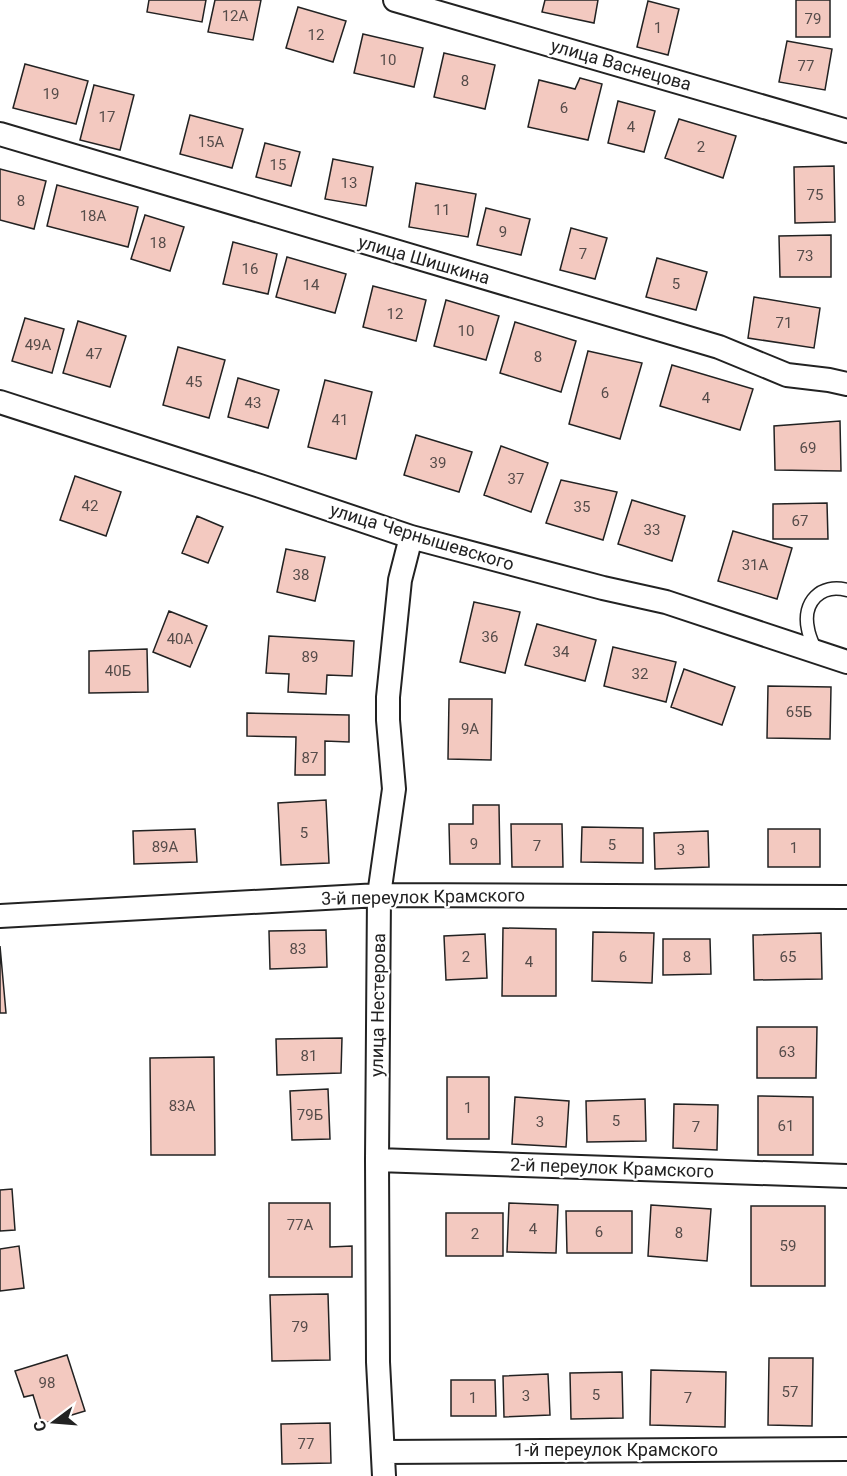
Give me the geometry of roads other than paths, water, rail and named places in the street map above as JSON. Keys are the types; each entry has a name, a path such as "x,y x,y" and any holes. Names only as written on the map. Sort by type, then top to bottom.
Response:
{"street":[{"name":"улица Васнецова","path":"395,0 847,131"},
{"name":"улица Шишкина","path":"0,134 719,347 787,375 847,384"},
{"name":"улица Чернышевского","path":"0,402 411,537 666,603 847,662"},
{"name":"улица Нестерова","path":"384,1476 378,1362 376,1160 379,895 394,789 388,697 400,580 411,537"},
{"name":"3-й переулок Крамского","path":"0,916 379,895 847,897"},
{"name":"2-й переулок Крамского","path":"376,1160 847,1176"},
{"name":"1-й переулок Крамского","path":"384,1452 847,1449"}],"lane":[{"path":"816,652 807,628 808,609 819,593 832,588 847,590"}]}
